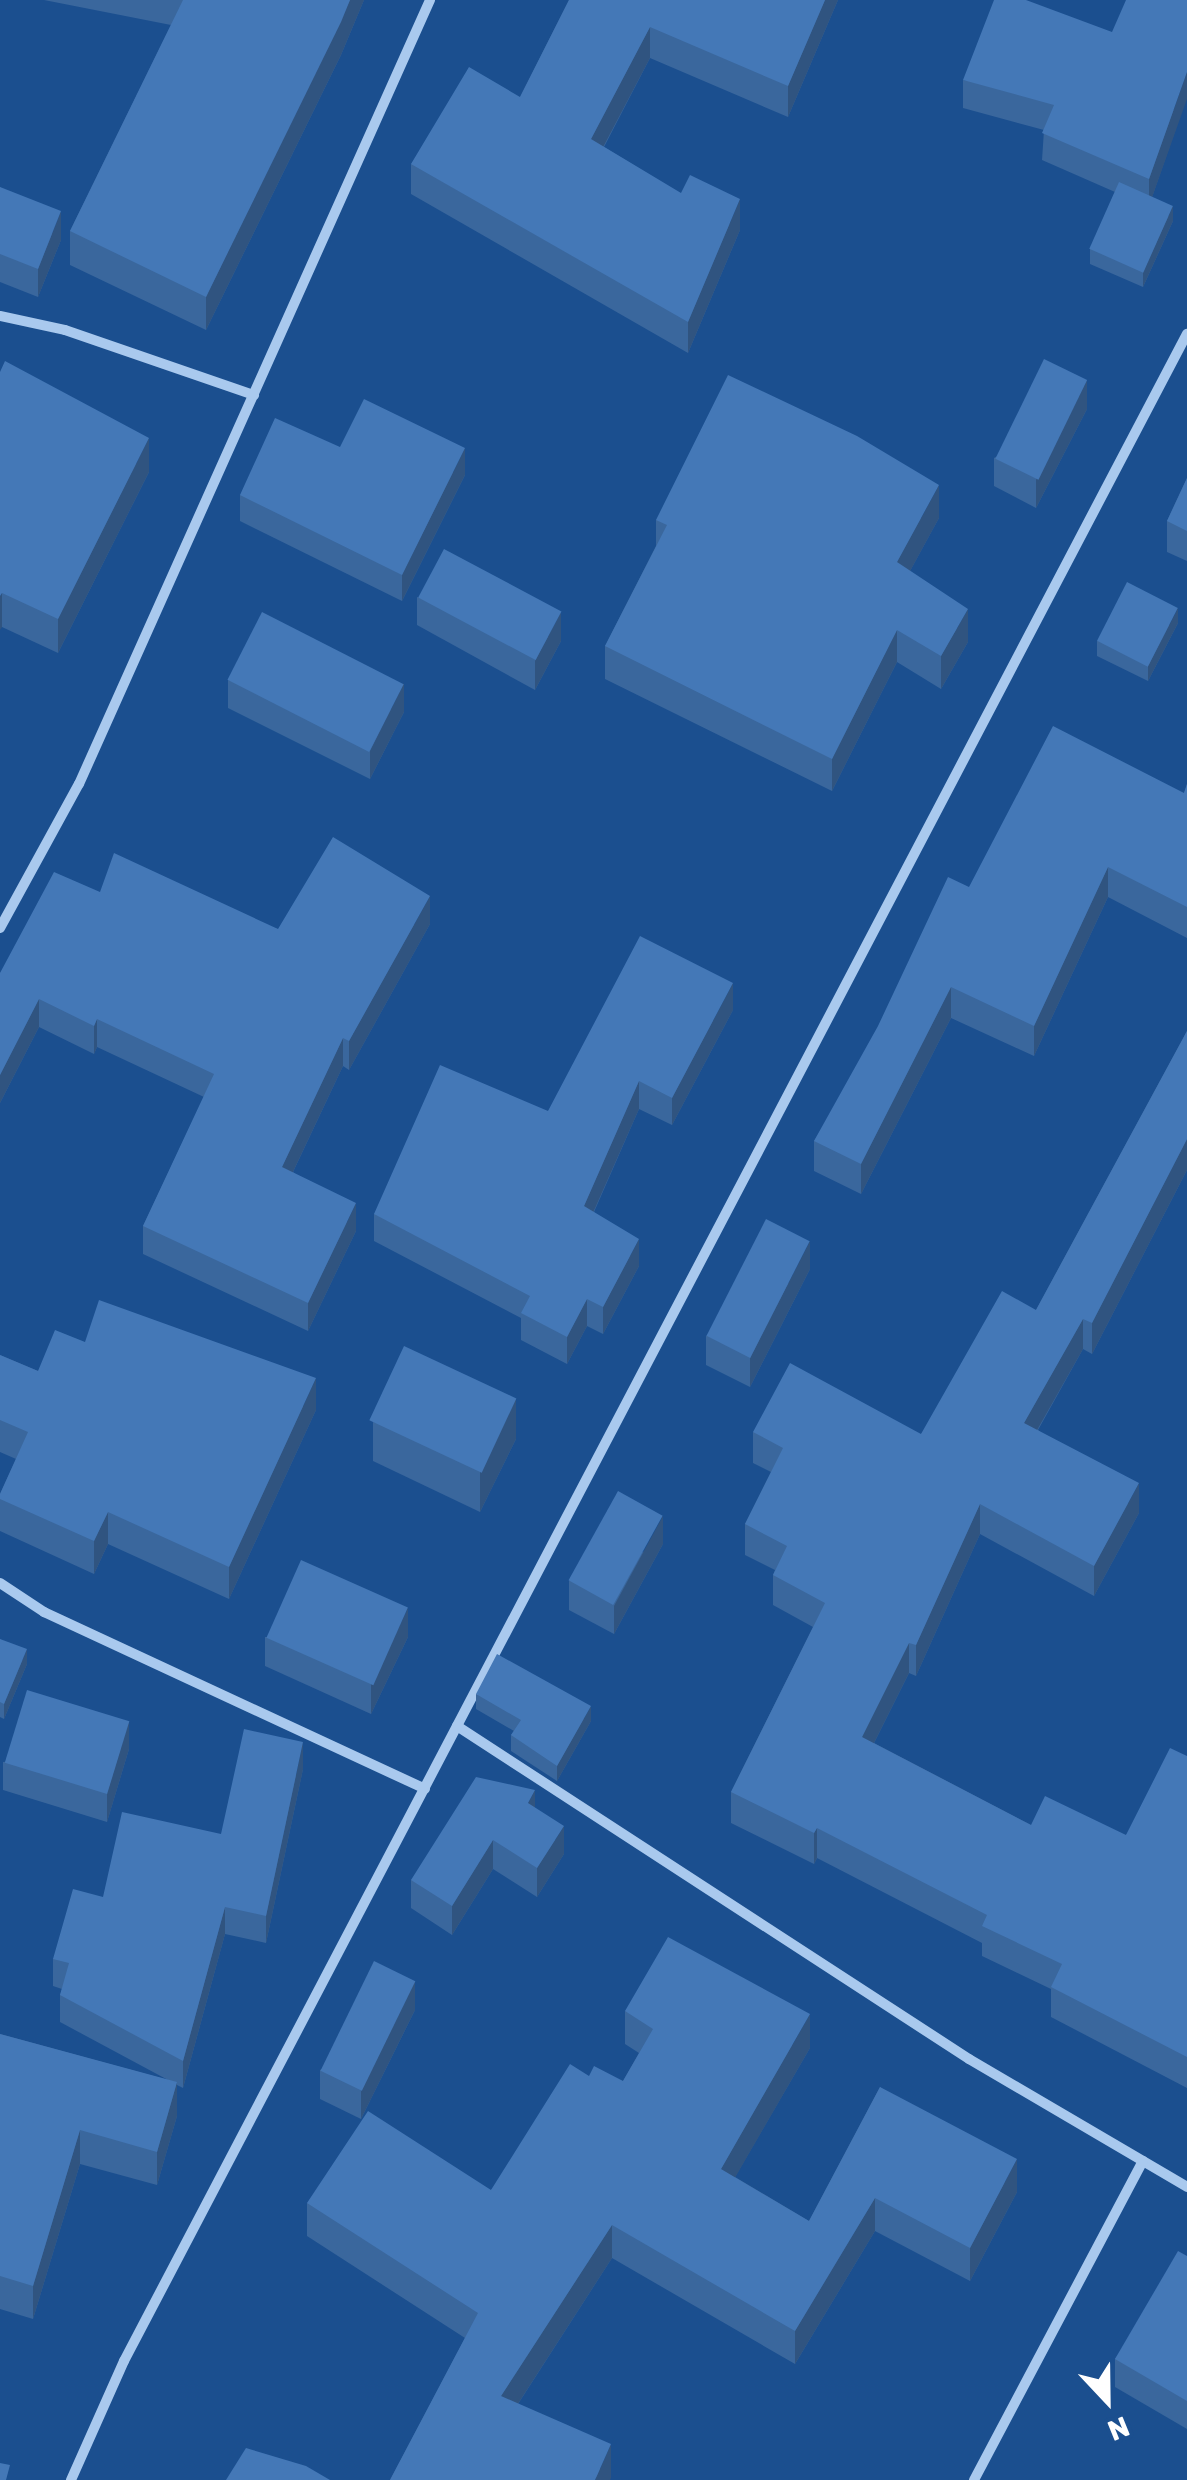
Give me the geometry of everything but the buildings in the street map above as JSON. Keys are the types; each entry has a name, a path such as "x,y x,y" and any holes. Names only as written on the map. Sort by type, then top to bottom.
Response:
{"street":[{"path":"0,928 79,784 430,0"},
{"path":"0,316 64,330 254,395"},
{"path":"71,2480 124,2361 1187,334"},
{"path":"0,1583 44,1612 425,1789"},
{"path":"458,1726 969,2059 1187,2187"},
{"path":"974,2480 1143,2161"}]}
